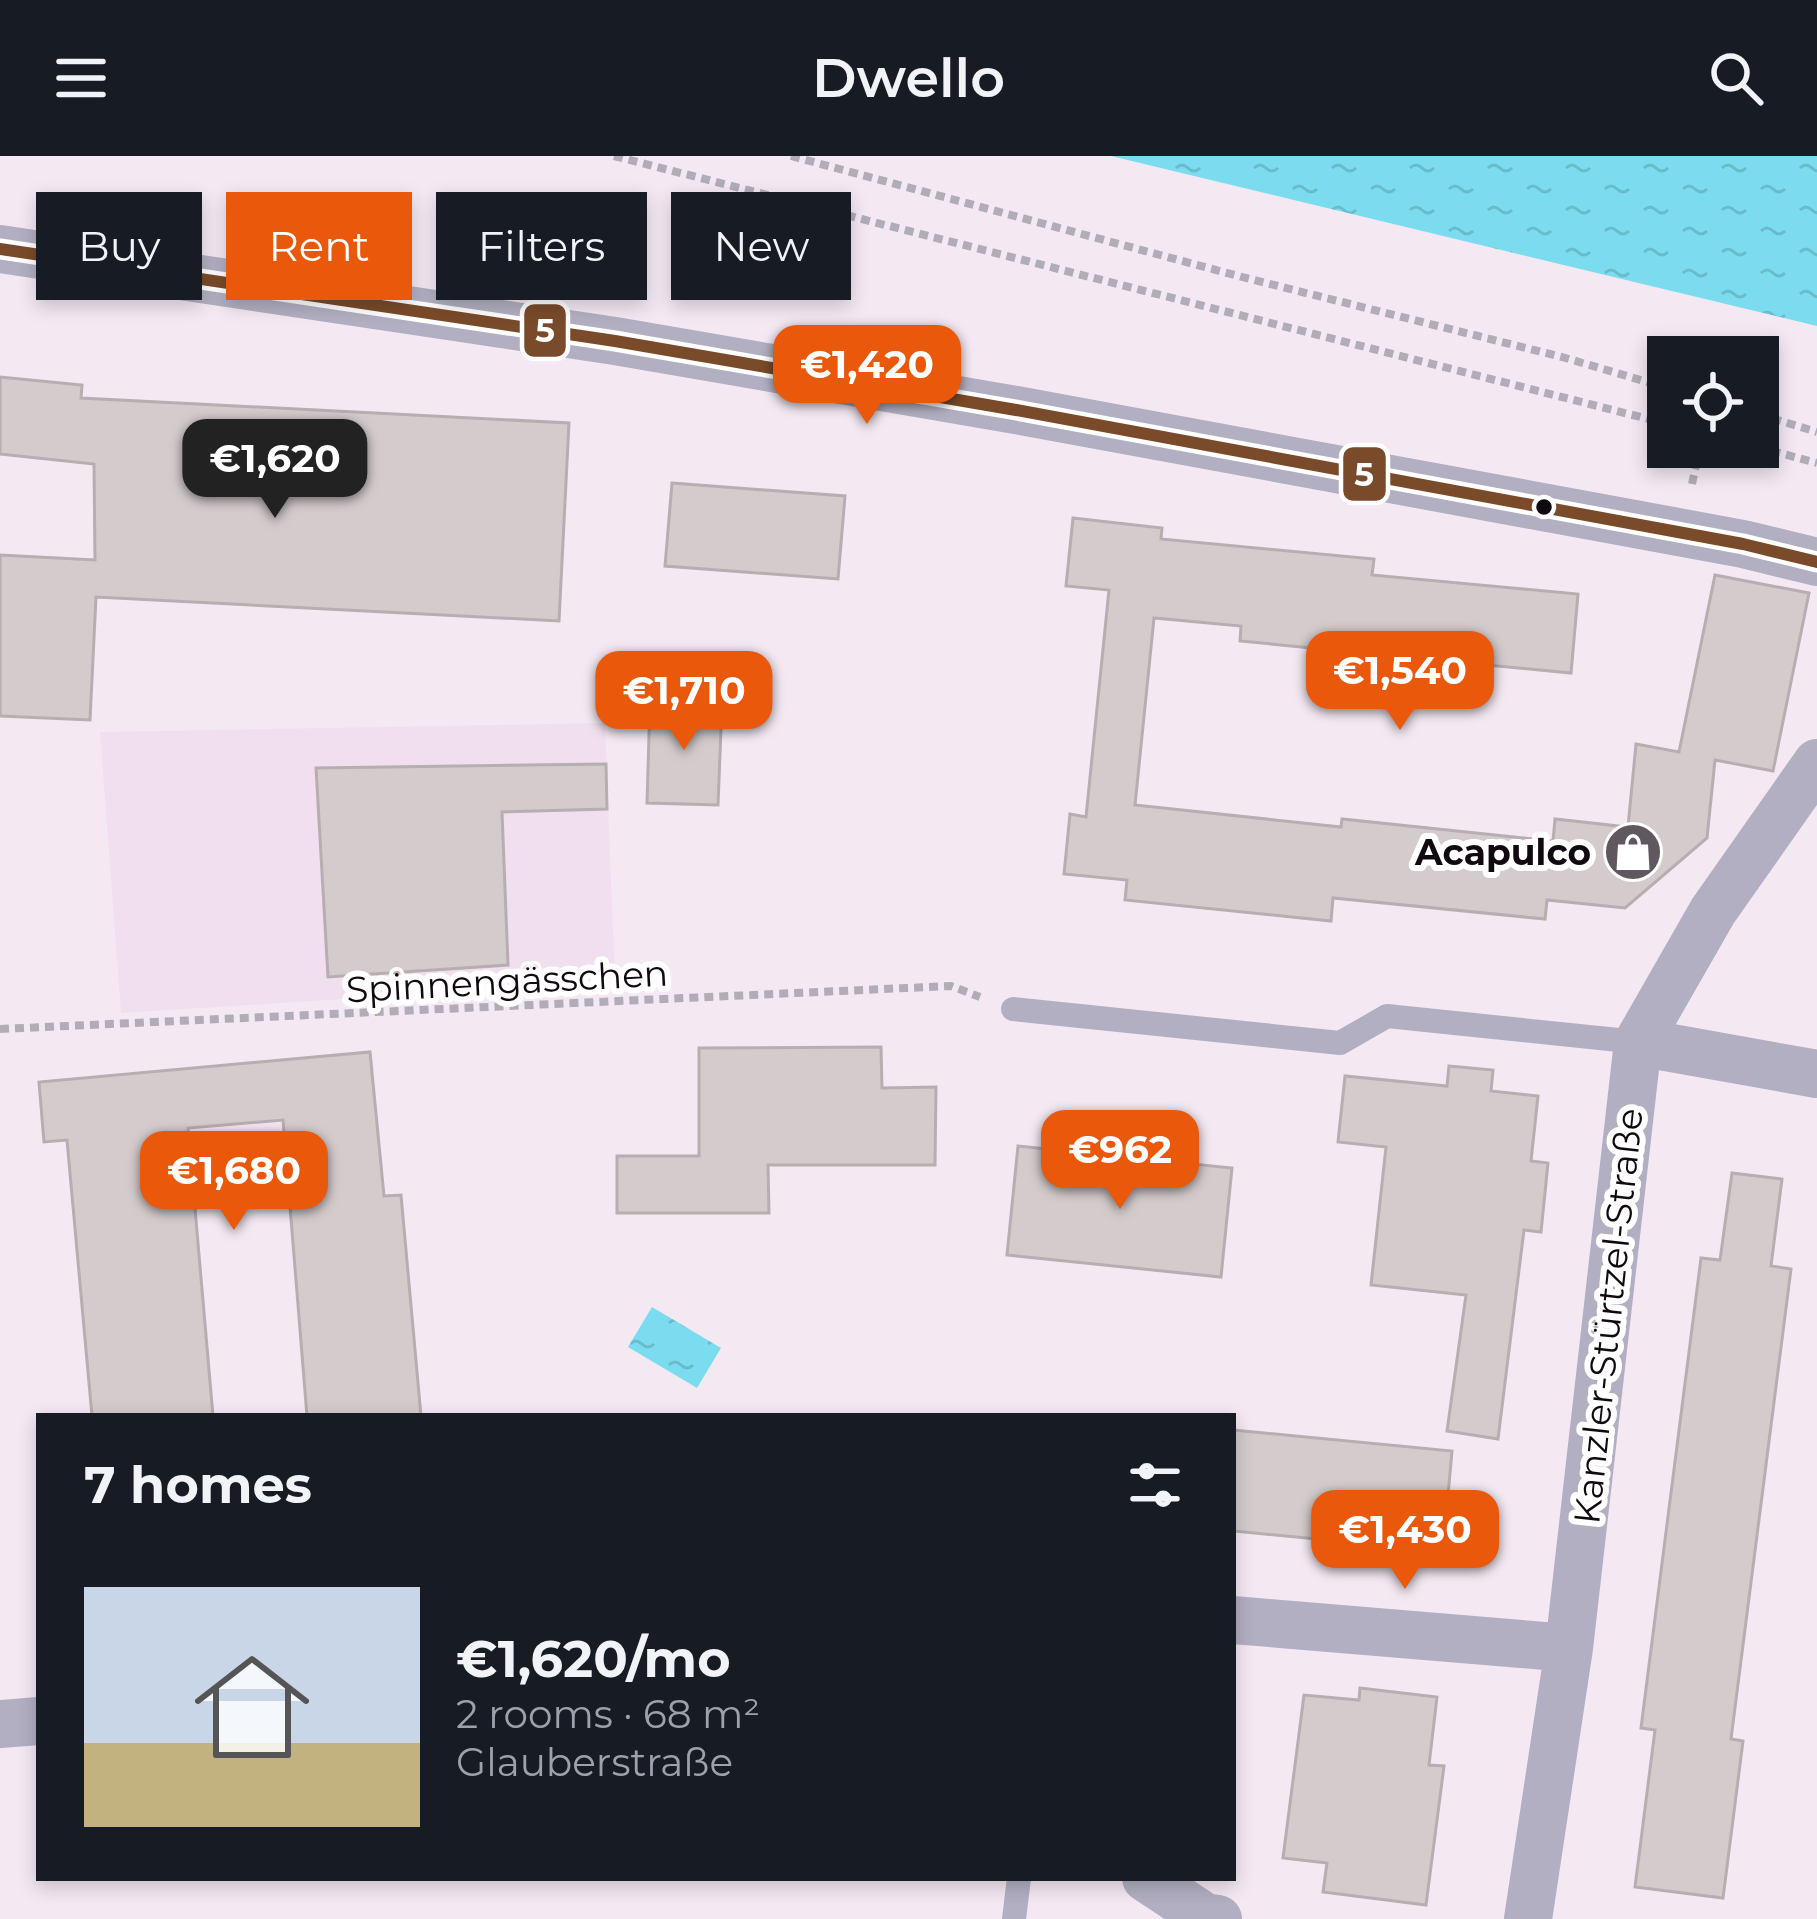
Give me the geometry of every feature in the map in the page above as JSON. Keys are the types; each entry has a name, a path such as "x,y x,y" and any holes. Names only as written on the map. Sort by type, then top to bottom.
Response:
{"street":[{"path":"0,249 616,341 954,399 1743,544 1817,562"},
{"name":"Kanzler-Stürtzel-Straße","path":"1528,1919 1569,1648 1638,1042 1713,911 1817,763"},
{"path":"1638,1042 1817,1075"},
{"path":"1236,1620 1569,1648"},
{"path":"0,1724 36,1720"},
{"path":"1151,1881 1205,1917 1218,1919"}],"lane":[{"path":"1013,1010 1340,1043 1387,1016 1638,1042"},
{"path":"1014,1919 1019,1881"}],"path":[{"path":"614,156 1647,419"},
{"path":"791,156 1647,382"},
{"path":"1779,420 1817,432"},
{"path":"1779,453 1817,463"},
{"name":"Spinnengässchen","path":"0,1029 951,986 1013,1010"}],"shaded area":[{"path":"605,723 615,982 121,1013 100,732"}],"water":[{"path":"1111,156 1817,156 1817,326"},
{"path":"652,1307 721,1348 697,1388 628,1347"}],"building":[{"path":"0,377 82,385 81,398 569,423 559,621 96,597 90,720 0,716 0,555 95,560 94,464 0,454"},
{"path":"672,483 845,496 838,579 665,566"},
{"path":"1073,518 1162,528 1161,539 1374,559 1372,575 1578,594 1571,673 1240,641 1241,626 1154,618 1135,805 1341,827 1342,819 1553,841 1555,819 1628,827 1636,744 1679,752 1715,575 1809,593 1773,771 1715,760 1707,838 1625,908 1547,900 1545,919 1333,898 1331,921 1125,900 1127,880 1064,874 1070,814 1086,817 1109,590 1066,586"},
{"path":"650,701 722,704 718,805 647,803"},
{"path":"606,764 607,809 502,812 508,965 328,977 316,768"},
{"path":"881,1047 882,1088 936,1087 935,1165 768,1165 769,1213 617,1213 617,1156 699,1156 699,1048"},
{"path":"370,1052 384,1196 401,1195 421,1413 307,1413 283,1120 188,1128 213,1413 92,1413 67,1140 44,1142 39,1082"},
{"path":"1449,1066 1493,1070 1491,1091 1538,1096 1531,1161 1548,1163 1541,1232 1524,1230 1498,1439 1447,1431 1466,1295 1371,1285 1386,1147 1338,1142 1345,1076 1447,1086"},
{"path":"1018,1146 1232,1168 1221,1277 1007,1255"},
{"path":"1732,1173 1782,1179 1771,1266 1791,1269 1731,1739 1743,1741 1723,1898 1635,1887 1655,1730 1641,1728 1701,1258 1720,1260"},
{"path":"1236,1430 1452,1451 1443,1551 1236,1531"},
{"path":"1360,1688 1437,1697 1429,1765 1444,1766 1426,1905 1323,1892 1327,1863 1283,1858 1304,1695 1359,1700"}],"transit line":[{"name":"5","path":"0,249 615,341 1016,410 1743,544 1817,562"}],"place":[{"name":"Acapulco","path":"1633,852"}]}
